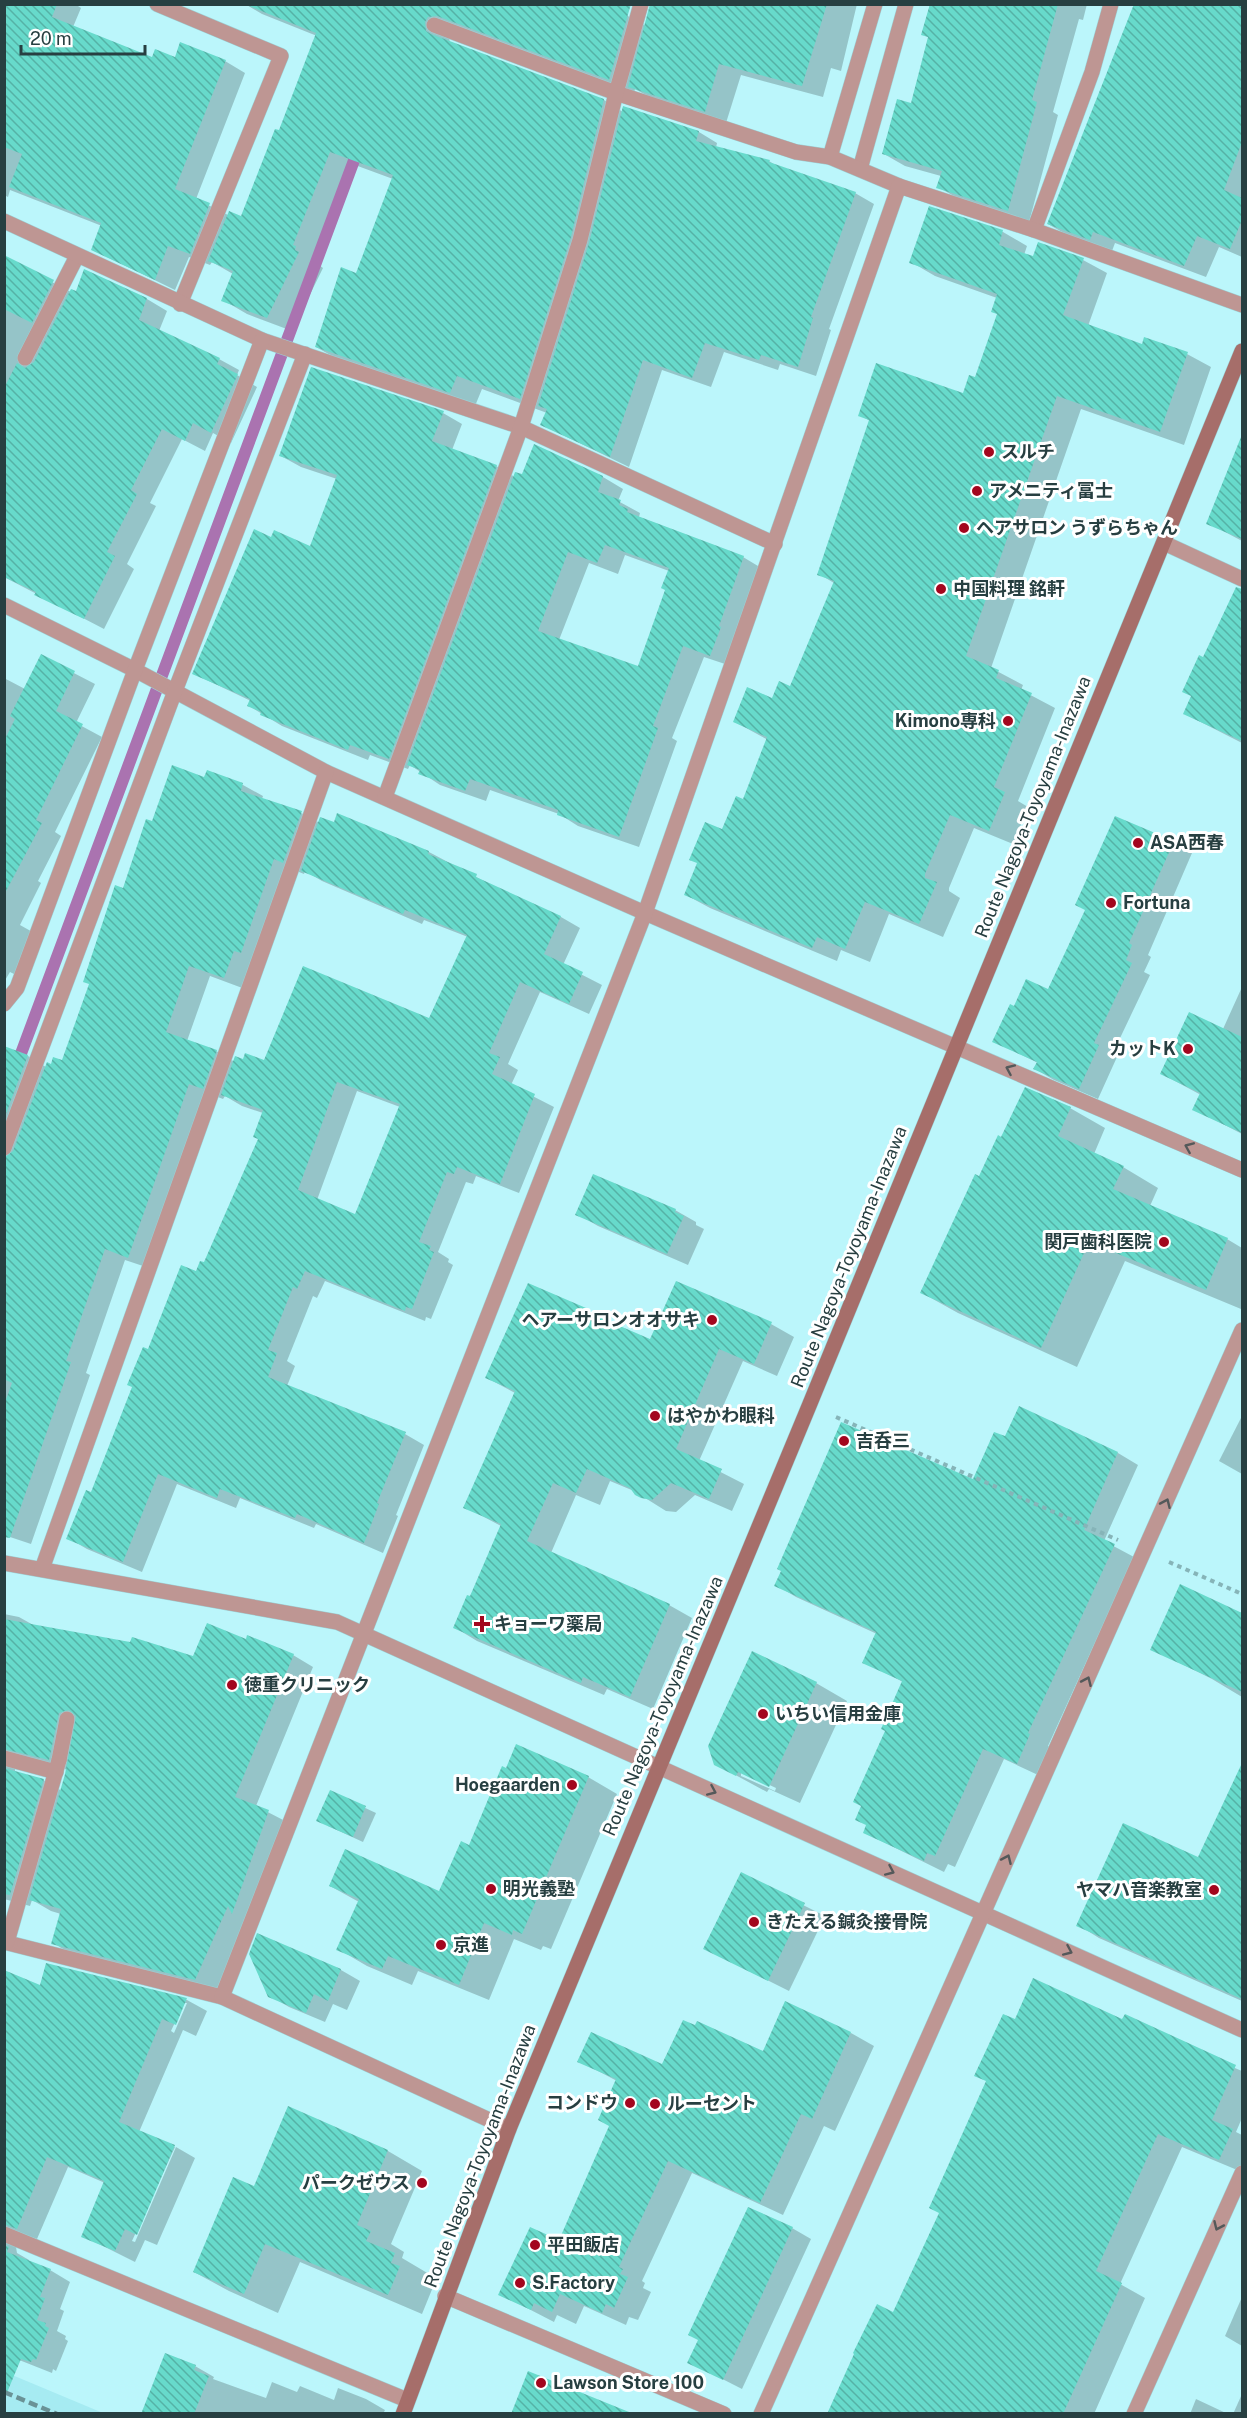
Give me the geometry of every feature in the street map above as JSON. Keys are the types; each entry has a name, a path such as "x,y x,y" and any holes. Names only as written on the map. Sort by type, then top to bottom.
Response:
{"main road":[{"name":"Route Nagoya-Toyoyama-Inazawa","path":"405,2407 509,2128 809,1406 1242,351"}],"street":[{"path":"157,4 281,56 180,304"},
{"path":"385,797 521,427 580,240 616,93 641,4"},
{"path":"830,157 875,4"},
{"path":"860,169 906,4"},
{"path":"1034,230 1092,72 1111,4"},
{"path":"434,25 616,93 796,152 830,157 899,186 1034,230 1242,305"},
{"path":"222,1996 645,913 899,186"},
{"path":"4,221 262,340 521,427 775,544"},
{"path":"24,358 77,256"},
{"path":"4,1004 262,340"},
{"path":"4,1148 175,691 305,354"},
{"path":"1164,543 1242,579"},
{"path":"4,605 135,670 326,772 645,913 957,1045 1242,1170"},
{"path":"42,1569 326,772"},
{"path":"761,2414 1242,1330"},
{"path":"4,1563 337,1622 1242,2031"},
{"path":"68,1719 58,1766 6,1942 222,1996 509,2128"},
{"path":"4,1758 58,1766"},
{"path":"1134,2414 1242,2173"},
{"path":"4,2234 405,2407"},
{"path":"446,2296 723,2414"}],"path":[{"path":"809,1406 1242,1594"}],"shaded area":[{"path":"5,2372 103,2413 5,2413"}],"building":[{"path":"4,4 57,4 52,17 152,57 155,49 175,57 180,42 226,60 175,189 210,203 190,254 168,246 155,280 91,250 101,223 9,187 22,154 4,147"},
{"path":"249,4 631,4 609,80 437,16 428,17 425,22 426,31 431,34 604,99 571,237 520,399 457,376 450,393 315,347 341,267 356,273 393,175 330,152 293,245 299,252 267,318 221,301 233,271 208,261 229,211 241,216 275,129 279,130 316,33 249,6"},
{"path":"650,4 827,4 802,86 719,64 705,112 628,87"},
{"path":"930,4 1058,4 1032,100 1037,102 1008,211 936,188 942,171 882,154 897,99 911,103 928,37 921,35"},
{"path":"1134,4 1242,4 1242,142 1224,190 1242,198 1242,220 1230,249 1197,236 1184,266 1093,232 1090,240 1047,224"},
{"path":"623,106 699,131 696,141 770,160 769,162 856,192 811,317 813,318 798,367 761,355 759,360 705,343 692,378 643,360 610,457 540,425 547,409 538,406 589,243"},
{"path":"929,206 1003,230 999,245 1033,256 1038,242 1084,258 1063,315 1142,344 1144,337 1188,352 1160,432 1057,396 966,656 999,670 996,678 1032,693 994,787 1005,792 989,831 950,815 925,874 925,878 937,882 919,924 865,902 845,949 817,937 812,948 684,895 697,863 689,860 705,822 722,829 736,796 743,799 767,737 733,722 747,687 772,698 779,681 790,686 834,581 817,575 869,420 858,416 876,363 963,393 969,375 975,377 997,314 991,312 997,294 909,263"},
{"path":"4,255 54,280 32,323 4,309"},
{"path":"84,269 147,298 139,320 220,358 217,364 238,374 211,433 193,423 185,441 162,429 131,490 137,494 107,552 115,556 84,619 34,595 36,592 4,577 4,388 17,363 25,368 34,362 71,289 76,291"},
{"path":"311,367 444,411 432,441 497,465 389,759 350,745 348,750 260,715 261,712 247,706 250,699 192,674 254,529 271,537 274,530 310,546 337,475 279,456"},
{"path":"1242,437 1242,539 1206,524"},
{"path":"534,444 603,476 598,492 621,500 619,505 628,509 627,512 744,556 710,656 683,646 653,726 658,728 619,837 557,815 558,810 470,779 465,791 418,774 420,770 407,765 515,472 522,474","holes":["605,545 669,568 661,588 665,590 638,666 538,631 568,552 597,563"]},
{"path":"1236,587 1242,589 1242,741 1183,714 1191,696 1182,692 1199,655 1203,657"},
{"path":"41,654 75,671 56,711 83,724 36,820 42,823 4,895 4,741 15,719 10,716"},
{"path":"172,765 204,777 207,770 243,783 241,791 302,811 283,863 274,859 241,953 234,951 224,978 189,966 166,1032 217,1050 203,1089 189,1084 128,1258 105,1249 66,1361 71,1362 10,1538 4,1537 4,1405 12,1383 4,1379 4,1158 13,1151 47,1062 51,1064 53,1057 62,1060 89,984 83,982 115,885 123,888 146,819 152,821"},
{"path":"337,813 429,851 428,854 477,874 476,877 561,916 544,954 583,972 569,1004 520,982 489,1053 500,1057 492,1074 535,1094 500,1184 457,1167 454,1174 447,1172 419,1242 431,1246 429,1250 434,1252 412,1309 406,1307 405,1311 305,1271 297,1289 293,1287 268,1350 277,1353 268,1377 406,1432 377,1503 379,1504 364,1543 297,1514 295,1518 220,1489 217,1498 158,1474 123,1562 66,1539 86,1490 91,1492 132,1387 127,1385 143,1347 148,1349 181,1265 196,1271 200,1261 204,1262 258,1139 253,1137 263,1110 221,1095 235,1056 243,1059 245,1053 264,1060 303,966 429,1018 467,935 405,910 403,914 301,871 320,817 334,822","holes":["337,1082 400,1104 355,1214 298,1190"]},
{"path":"1115,816 1174,841 1129,943 1132,945 1126,960 1132,963 1094,1043 1099,1045 1079,1089 1033,1069 1037,1062 992,1042 1010,1004 1014,1006 1026,979 1048,989 1085,910 1075,905"},
{"path":"1189,1012 1242,1037 1242,1133 1192,1110 1200,1093 1160,1074"},
{"path":"4,1046 28,1055 4,1119"},
{"path":"1025,1087 1071,1107 1058,1136 1124,1166 1113,1189 1228,1238 1206,1290 1089,1242 1041,1348 920,1293 975,1174 979,1176 998,1135 1001,1137"},
{"path":"593,1174 676,1209 675,1212 684,1216 667,1254 575,1215"},
{"path":"676,1281 772,1322 754,1364 719,1349 676,1449 722,1469 709,1499 671,1483 652,1500 641,1498 635,1495 630,1488 587,1469 576,1493 553,1483 527,1541 670,1604 630,1697 583,1677 581,1683 453,1628 467,1595 470,1596 501,1524 463,1508 515,1391 485,1378 528,1283 650,1339"},
{"path":"1019,1406 1118,1452 1084,1530 1115,1544 1028,1733 1030,1734 1017,1764 983,1749 935,1856 927,1853 924,1861 863,1833 866,1825 855,1820 861,1806 853,1802 885,1731 881,1729 902,1681 862,1663 876,1632 774,1586 781,1571 777,1569 841,1422 973,1479 994,1432 1005,1436"},
{"path":"1180,1584 1242,1613 1242,1692 1150,1650"},
{"path":"4,1619 130,1642 132,1637 193,1656 207,1623 246,1639 247,1635 294,1654 235,1797 269,1810 232,1914 228,1906 195,1980 51,1944 61,1909 29,1900 65,1774 76,1716 69,1710 59,1713 49,1760 4,1749"},
{"name":"いちい信用金庫","path":"752,1651 817,1682 769,1787 738,1772 736,1776 714,1765 708,1746"},
{"path":"516,1744 589,1776 522,1934 513,1930 512,1935 484,1923 459,1985 388,1956 382,1969 336,1950 359,1899 329,1886 345,1849 439,1891 461,1841 469,1845 502,1766 506,1768"},
{"path":"1242,1763 1242,1999 1076,1926 1123,1823 1198,1857"},
{"path":"4,1768 44,1779 10,1895 4,1894"},
{"path":"330,1790 366,1806 353,1837 316,1821"},
{"name":"きたえる鍼灸接骨院","path":"741,1872 805,1903 768,1981 703,1949"},
{"path":"257,1933 341,1969 328,2001 314,1994 306,2013 268,1997 249,1954"},
{"path":"46,1963 187,1998 176,2025 162,2019 119,2122 175,2145 137,2235 125,2229 115,2251 81,2237 104,2181 47,2157 17,2229 4,2224 4,1970 40,1985"},
{"path":"1033,1978 1122,2019 1125,2014 1236,2065 1212,2120 1233,2129 1219,2160 1158,2134 1096,2271 1122,2283 1063,2414 827,2414 877,2304 893,2312 939,2213 929,2208 986,2081 974,2076 1003,2014 1015,2019"},
{"path":"785,2001 851,2032 812,2119 801,2114 760,2203 668,2161 619,2267 623,2269 620,2274 628,2277 614,2308 606,2304 602,2313 560,2294 552,2312 534,2303 531,2310 498,2295 530,2227 559,2240 609,2126 598,2120 616,2079 577,2062 591,2032 662,2064 683,2020 695,2025 697,2021 763,2051"},
{"path":"288,2106 388,2150 357,2225 371,2231 366,2241 395,2253 391,2263 400,2266 388,2295 265,2244 244,2294 193,2272 233,2177 254,2186"},
{"path":"748,2207 793,2227 723,2380 687,2363 698,2340 688,2335"},
{"path":"4,2245 9,2247 7,2252 51,2269 40,2297 45,2298 37,2320 46,2323 45,2326 49,2328 36,2360 33,2359 31,2362 21,2359 6,2395 4,2395"},
{"path":"165,2353 196,2365 194,2370 209,2376 194,2414 141,2414"},
{"name":"Lawson Store 100","path":"528,2371 629,2412 629,2414 511,2414"}],"waterway":[{"path":"16,1067 359,147"}],"railway":[{"path":"4,2392 57,2414"}],"place":[{"name":"スルチ","path":"989,452"},
{"name":"アメニティ冨士","path":"977,491"},
{"name":"ヘアサロン うずらちゃん","path":"964,528"},
{"name":"中国料理 銘軒","path":"941,589"},
{"name":"Kimono専科","path":"1008,721"},
{"name":"ASA西春","path":"1138,843"},
{"name":"Fortuna","path":"1111,903"},
{"name":"カットK","path":"1188,1049"},
{"name":"関戸歯科医院","path":"1164,1242"},
{"name":"ヘアーサロンオオサキ","path":"712,1320"},
{"name":"はやかわ眼科","path":"655,1416"},
{"name":"吉呑三","path":"844,1441"},
{"name":"キョーワ薬局","path":"482,1624"},
{"name":"徳重クリニック","path":"232,1685"},
{"name":"いちい信用金庫","path":"763,1714"},
{"name":"Hoegaarden","path":"572,1785"},
{"name":"明光義塾","path":"491,1889"},
{"name":"ヤマハ音楽教室","path":"1214,1890"},
{"name":"きたえる鍼灸接骨院","path":"754,1922"},
{"name":"京進","path":"441,1945"},
{"name":"コンドウ","path":"630,2103"},
{"name":"ルーセント","path":"655,2104"},
{"name":"パークゼウス","path":"422,2183"},
{"name":"平田飯店","path":"535,2245"},
{"name":"S.Factory","path":"520,2283"},
{"name":"Lawson Store 100","path":"541,2383"}]}
